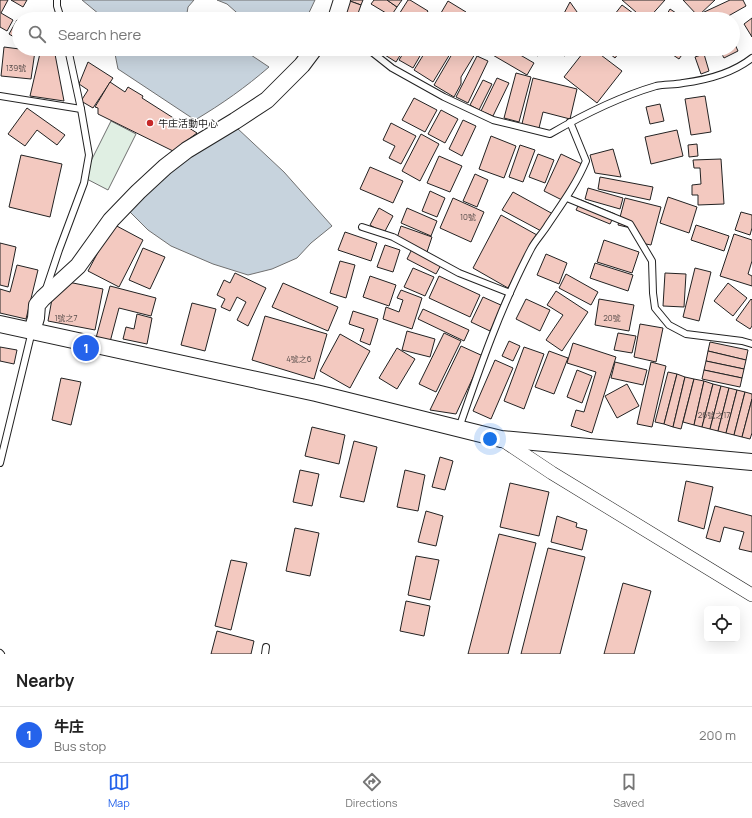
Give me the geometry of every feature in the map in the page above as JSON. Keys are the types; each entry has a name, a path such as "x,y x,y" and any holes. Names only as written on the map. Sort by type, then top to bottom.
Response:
{"street":[{"path":"338,12 342,0"},
{"path":"32,331 36,318 37,305 78,266 111,220 138,192 165,167 187,150 267,100 302,65 309,56"},
{"path":"0,324 316,393 501,439 752,462"},
{"path":"501,439 558,477 752,595"}],"lane":[{"path":"57,0 58,12"},
{"path":"43,298 84,183 88,155 81,109 70,56"},
{"path":"377,56 392,68 444,97 493,120 550,134 570,122 635,93 658,85 683,84 725,73 752,58"},
{"path":"0,96 81,109"},
{"path":"459,429 490,338 510,293 532,248 567,198 586,161 570,122"},
{"path":"567,198 630,224 652,261 655,308 669,325 686,334 742,341 752,344"},
{"path":"362,227 392,237 459,273 510,293"},
{"path":"0,463 32,331"},
{"path":"265,654 266,647"}],"green space":[{"path":"111,121 136,134 108,190 83,177"}],"shaded area":[{"path":"82,0 194,0 188,7 187,12 97,12"},
{"path":"217,0 315,0 309,12 236,12 227,4"},
{"path":"115,56 252,56 269,67 234,95 195,120 118,69"},
{"path":"237,128 284,172 332,226 311,243 297,258 272,269 248,275 213,264 171,246 148,230 127,209 170,169"}],"building":[{"path":"0,0 8,0 1,13 12,19 12,22 7,31 0,27"},
{"path":"11,0 27,0 23,7"},
{"path":"347,0 363,0 361,5"},
{"path":"347,0 361,5 358,12 339,12"},
{"path":"374,0 387,0 397,7 394,12 384,12 371,4"},
{"path":"387,0 402,0 397,7"},
{"path":"408,0 428,11 427,12 400,12"},
{"path":"622,0 665,0 654,12 636,12"},
{"path":"683,0 715,0 702,12 694,12"},
{"path":"730,0 743,0 746,6 735,12 704,12"},
{"path":"448,1 466,12 442,12"},
{"path":"570,2 577,12 565,12"},
{"path":"622,5 632,12 616,12"},
{"path":"752,18 752,37 744,24"},
{"path":"12,29 12,36 9,34"},
{"path":"4,47 12,48 12,56 34,56 31,79 1,76"},
{"path":"39,56 55,56 64,101 30,96"},
{"path":"386,56 400,56 396,62"},
{"path":"402,56 420,56 413,68 399,60"},
{"path":"423,56 449,56 433,82 414,70"},
{"path":"451,56 474,56 461,77 461,84 454,97 434,85"},
{"path":"477,56 488,61 468,103 456,97"},
{"path":"494,56 522,56 534,63 527,75"},
{"path":"580,56 602,56 622,71 597,103 564,77"},
{"path":"705,56 709,71 701,74 695,57"},
{"path":"88,62 113,78 93,108 81,101 88,90 79,84"},
{"path":"516,73 531,77 519,122 504,118"},
{"path":"497,78 509,83 493,116 481,111"},
{"path":"533,78 577,89 570,119 543,112 538,132 521,128"},
{"path":"483,80 492,84 479,110 470,105"},
{"name":"牛庄活動中心","path":"110,82 125,92 128,87 143,96 142,98 197,133 173,151 98,114 98,108 95,107"},
{"path":"705,96 711,132 691,135 685,99"},
{"path":"414,98 437,110 425,132 402,120"},
{"path":"660,104 664,121 650,124 646,107"},
{"path":"27,108 65,135 57,145 37,130 25,146 8,134"},
{"path":"441,110 458,119 445,143 428,134"},
{"path":"463,120 476,126 462,156 449,149"},
{"path":"391,123 416,136 401,164 389,158 395,146 383,140"},
{"path":"677,130 683,156 651,164 645,137"},
{"path":"421,134 439,144 420,181 402,171"},
{"path":"491,136 516,146 504,178 479,169"},
{"path":"697,144 698,156 689,157 688,145"},
{"path":"520,145 535,150 523,182 509,177"},
{"path":"613,149 621,177 595,173 590,155"},
{"path":"538,154 554,160 545,183 529,177"},
{"path":"561,154 582,164 564,201 544,191"},
{"path":"21,155 62,164 50,217 9,207"},
{"path":"439,156 462,166 450,192 427,183"},
{"path":"721,159 724,204 698,205 698,195 692,195 692,185 701,184 700,168 694,168 693,160"},
{"path":"370,167 403,181 393,203 360,189"},
{"path":"475,174 488,180 477,207 463,201"},
{"path":"600,177 653,187 650,200 598,189"},
{"path":"588,188 623,198 620,209 585,199"},
{"path":"430,191 445,198 437,217 422,211"},
{"path":"513,192 553,214 543,232 502,210"},
{"path":"668,197 697,207 689,233 660,223"},
{"path":"453,198 484,212 471,242 440,228"},
{"path":"625,198 661,207 651,245 641,243 635,229 618,225"},
{"path":"581,200 615,214 610,224 576,210"},
{"path":"379,208 393,216 384,233 370,225"},
{"path":"407,208 437,221 431,236 401,223"},
{"path":"741,212 752,215 752,228 750,235 735,230"},
{"path":"501,215 537,235 508,288 473,268"},
{"path":"113,224 143,240 119,287 88,271"},
{"path":"696,225 729,236 724,251 691,240"},
{"path":"401,226 432,237 427,252 396,241"},
{"path":"345,232 377,243 371,261 338,250"},
{"path":"734,234 752,240 752,261 748,274 752,276 752,286 720,276"},
{"path":"604,240 639,252 632,273 597,262"},
{"path":"0,243 16,247 8,287 0,285"},
{"path":"385,245 400,250 393,272 377,267"},
{"path":"143,248 165,257 150,289 129,280"},
{"path":"412,249 441,265 436,274 407,259"},
{"path":"546,254 567,263 559,284 537,275"},
{"path":"340,261 355,265 346,298 330,293"},
{"path":"595,263 633,275 628,291 590,278"},
{"path":"17,265 38,270 26,319 0,313 0,289 10,292"},
{"path":"413,268 434,277 425,296 404,287"},
{"path":"695,268 711,272 699,321 683,317"},
{"path":"235,273 266,288 248,326 237,320 246,302 237,297 230,311 221,307 225,299 217,295 224,280 230,283"},
{"path":"665,273 686,274 684,307 663,306"},
{"path":"566,274 598,292 591,305 559,288"},
{"path":"370,276 396,285 389,306 363,297"},
{"path":"439,276 480,295 470,317 429,298"},
{"path":"68,282 103,289 95,330 48,321 52,299"},
{"path":"283,283 338,307 328,331 272,307"},
{"path":"728,283 747,298 733,316 714,301"},
{"path":"110,286 156,298 151,316 119,308 110,342 96,338"},
{"path":"401,290 422,298 412,329 383,319 386,307 399,312 403,300 397,298"},
{"path":"556,291 588,312 562,351 546,340 563,315 547,305"},
{"path":"483,297 503,306 490,331 471,322"},
{"path":"526,299 550,310 540,331 516,319"},
{"path":"599,299 634,305 629,331 595,325"},
{"path":"751,299 752,326 750,329 736,320"},
{"path":"192,303 216,309 205,351 181,345"},
{"path":"423,309 469,330 464,341 418,319"},
{"path":"353,311 378,319 370,345 360,341 364,329 349,324"},
{"path":"137,314 152,318 147,344 123,339 126,327 134,329"},
{"path":"265,316 327,334 314,379 252,360"},
{"path":"640,324 663,328 656,362 634,357"},
{"path":"407,331 435,339 430,357 402,350"},
{"path":"444,333 461,341 436,392 419,384"},
{"path":"618,333 636,336 632,353 614,350"},
{"path":"340,334 370,351 350,388 320,371"},
{"path":"509,341 520,346 513,361 502,356"},
{"path":"710,342 748,350 746,360 708,351"},
{"path":"573,343 616,357 592,433 571,426 576,410 584,412 596,372 567,363"},
{"path":"461,346 483,356 456,414 430,410"},
{"path":"0,347 17,350 14,364 0,361"},
{"path":"524,347 544,354 524,409 504,401"},
{"path":"397,348 415,359 397,389 379,378"},
{"path":"549,351 568,358 554,394 535,387"},
{"path":"708,351 746,360 744,369 706,361"},
{"path":"495,360 513,368 491,419 473,411"},
{"path":"706,361 744,369 742,378 704,370"},
{"path":"615,362 647,370 643,385 611,378"},
{"path":"651,362 666,366 652,427 637,424"},
{"path":"577,370 592,376 582,403 567,397"},
{"path":"704,370 742,378 740,387 702,379"},
{"path":"668,372 677,374 664,424 655,422"},
{"path":"677,374 685,377 673,427 664,424"},
{"path":"685,377 694,379 681,429 673,427"},
{"path":"61,378 81,382 71,425 52,420"},
{"path":"694,379 704,381 694,425 683,422"},
{"path":"704,381 713,384 702,427 694,425"},
{"path":"627,384 639,406 617,418 605,396"},
{"path":"713,384 721,386 710,429 702,427"},
{"path":"721,386 729,388 718,431 710,429"},
{"path":"729,388 737,390 726,433 718,431"},
{"path":"737,390 745,392 734,435 726,433"},
{"path":"745,392 752,394 752,399 742,437 734,435"},
{"path":"752,399 752,433 750,439 742,437"},
{"path":"312,427 345,435 339,464 305,456"},
{"path":"354,441 377,447 364,502 340,497"},
{"path":"440,457 453,461 445,490 432,487"},
{"path":"300,470 319,474 312,506 293,502"},
{"path":"405,470 425,475 418,511 397,507"},
{"path":"686,481 713,487 704,529 678,521"},
{"path":"510,483 549,492 539,536 500,527"},
{"path":"715,506 752,516 752,552 739,549 744,532 724,527 720,542 706,538"},
{"path":"426,511 443,516 436,546 418,542"},
{"path":"557,516 577,523 576,527 587,530 582,550 551,542"},
{"path":"295,528 319,533 310,576 286,571"},
{"path":"499,534 536,543 508,654 468,654"},
{"path":"548,548 585,557 560,654 521,654"},
{"path":"416,556 439,560 430,600 408,595"},
{"path":"231,560 247,563 231,630 215,626"},
{"path":"623,583 651,591 634,654 604,654"},
{"path":"406,601 430,606 424,636 400,631"},
{"path":"217,631 254,641 251,654 211,654"}],"place":[{"name":"牛庄活動中心","path":"150,123"},
{"name":"牛庄","path":"86,348"}]}
